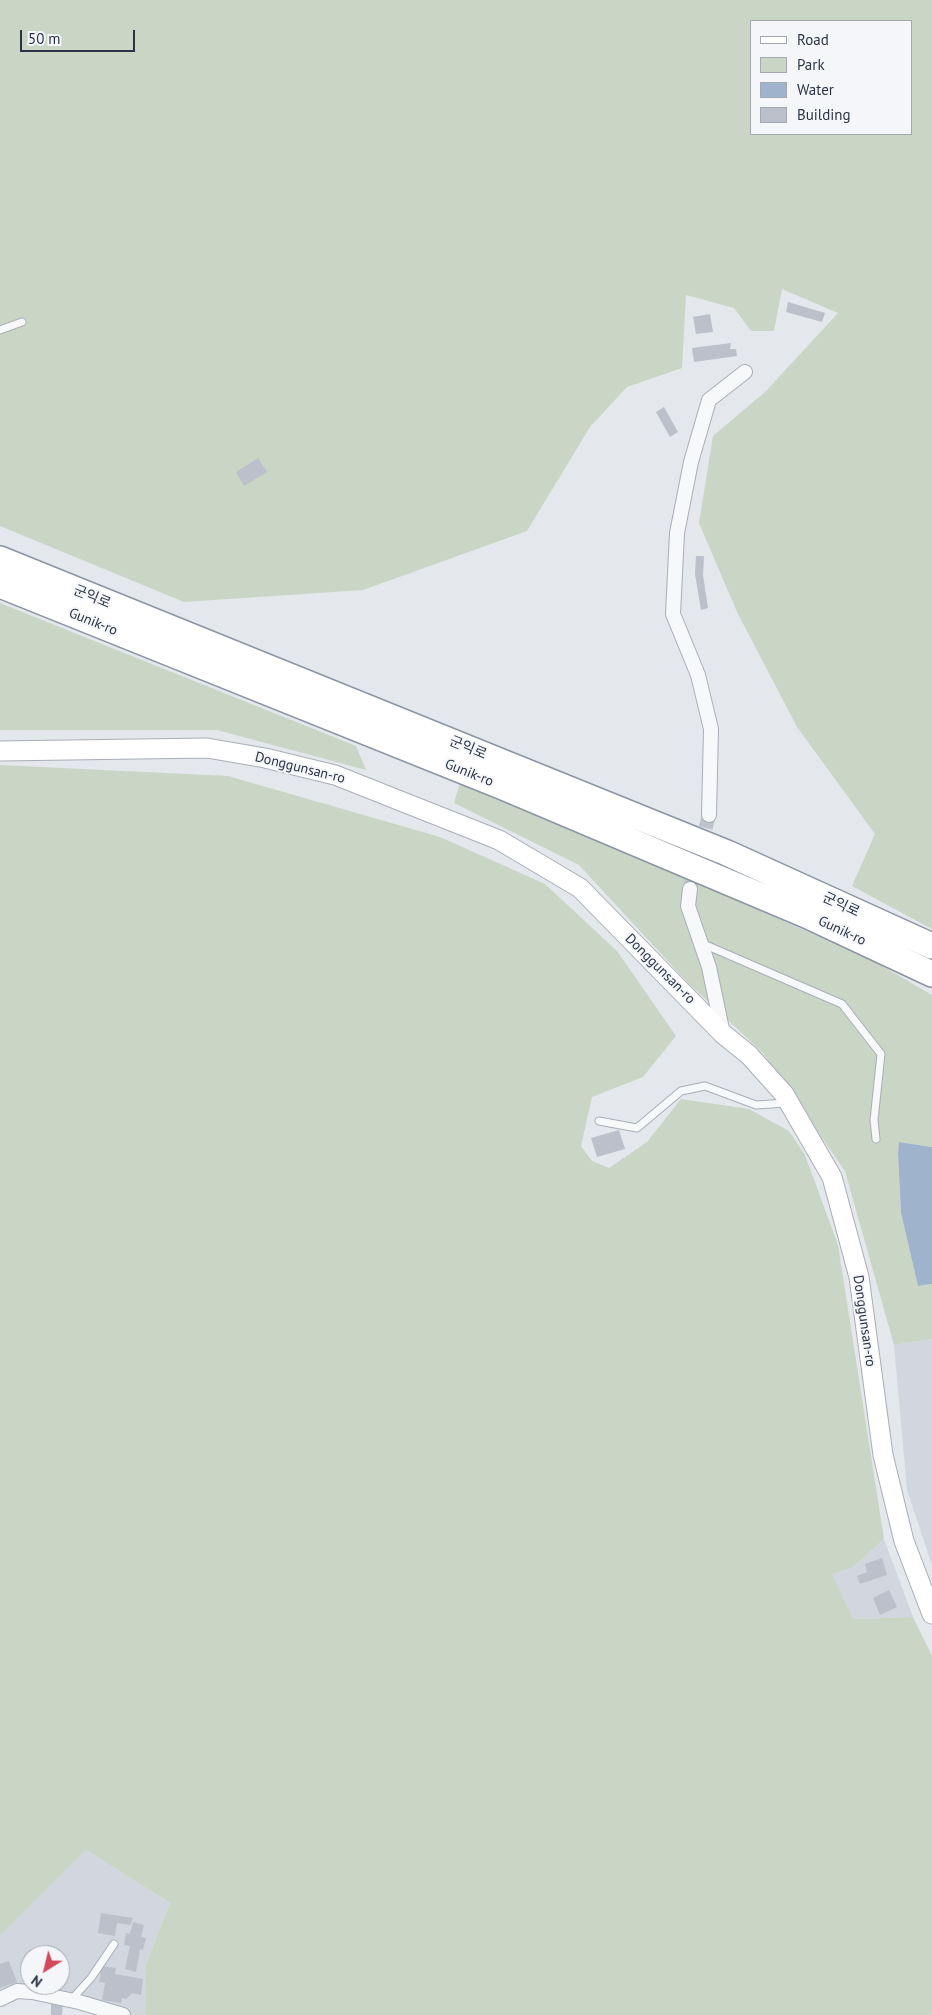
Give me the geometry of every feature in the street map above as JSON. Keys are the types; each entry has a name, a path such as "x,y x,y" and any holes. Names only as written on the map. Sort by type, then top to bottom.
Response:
{"highway":[{"name":"군익로","path":"0,559 727,853 932,946"},
{"name":"Gunik-ro","path":"0,585 503,787 806,915 932,974"}],"street":[{"path":"709,815 711,729 698,675 673,614 677,533 691,462 709,400 745,372"},
{"name":"Donggunsan-ro","path":"0,751 208,748 265,758 335,775 499,840 580,888 723,1034 749,1055 784,1094 832,1177 859,1277 883,1455 904,1541 932,1614"},
{"path":"690,890 688,906 710,967 723,1034"},
{"path":"0,1999 17,1991 32,1992 71,2000 123,2015"}],"lane":[{"path":"0,330 22,322"},
{"path":"701,943 842,1004 881,1054 874,1120 876,1139"},
{"path":"599,1121 637,1128 681,1091 705,1086 756,1105 789,1102"},
{"path":"71,2000 91,1978 114,1944"}],"shaded area":[{"path":"932,1339 932,1565 907,1490 894,1345"},
{"path":"884,1539 913,1617 853,1619 831,1574 852,1568"},
{"path":"86,1850 170,1903 146,1964 145,2015 112,2015 54,1995 70,1995 70,1945 20,1945 20,1987 0,1994 0,1936"}],"green space":[{"path":"0,0 932,0 932,929 852,886 875,834 797,727 737,612 699,523 713,436 765,392 838,313 782,289 774,331 751,331 734,308 686,295 682,368 627,387 590,427 527,531 363,590 184,602 0,526"},
{"path":"0,603 356,746 366,770 217,730 0,730"},
{"path":"0,765 228,776 440,837 545,884 617,951 676,1036 643,1077 592,1097 581,1146 592,1161 609,1168 647,1142 681,1099 749,1109 789,1131 805,1155 838,1245 884,1539 852,1568 832,1574 853,1619 913,1617 932,1656 932,2015 145,2015 146,1964 170,1903 86,1850 0,1936"},
{"path":"460,783 703,885 875,962 932,995 932,1147 900,1142 898,1154 901,1213 918,1286 932,1284 932,1339 894,1345 845,1171 763,1053 688,983 579,865 454,803"}],"water":[{"path":"899,1142 932,1147 932,1284 918,1286 901,1213"}],"building":[{"path":"788,302 825,313 822,322 786,312"},
{"path":"710,314 713,332 696,334 693,317"},
{"path":"731,343 730,349 736,349 737,356 694,362 692,348"},
{"path":"664,407 678,432 670,437 656,412"},
{"path":"258,458 267,472 244,486 236,472"},
{"path":"696,556 704,556 703,575 708,608 701,610 695,574"},
{"path":"619,1130 625,1149 597,1157 591,1138"},
{"path":"882,1558 887,1575 860,1584 857,1576 867,1572 865,1564"},
{"path":"889,1590 897,1607 880,1615 873,1598"},
{"path":"101,1913 133,1918 130,1925 117,1923 115,1936 98,1933"},
{"path":"133,1922 144,1925 141,1937 146,1938 143,1950 140,1949 136,1972 125,1969 130,1946 124,1945 126,1933 130,1934"},
{"path":"9,1961 17,1982 0,1988 0,1964"},
{"path":"102,1966 116,1968 115,1974 143,1979 141,1995 132,1993 126,1999 122,1998 121,2003 102,2000 105,1983 99,1982"},
{"path":"51,2003 63,2004 62,2015 51,2015"}],"tunnel":[{"path":"690,889 709,815"}]}
